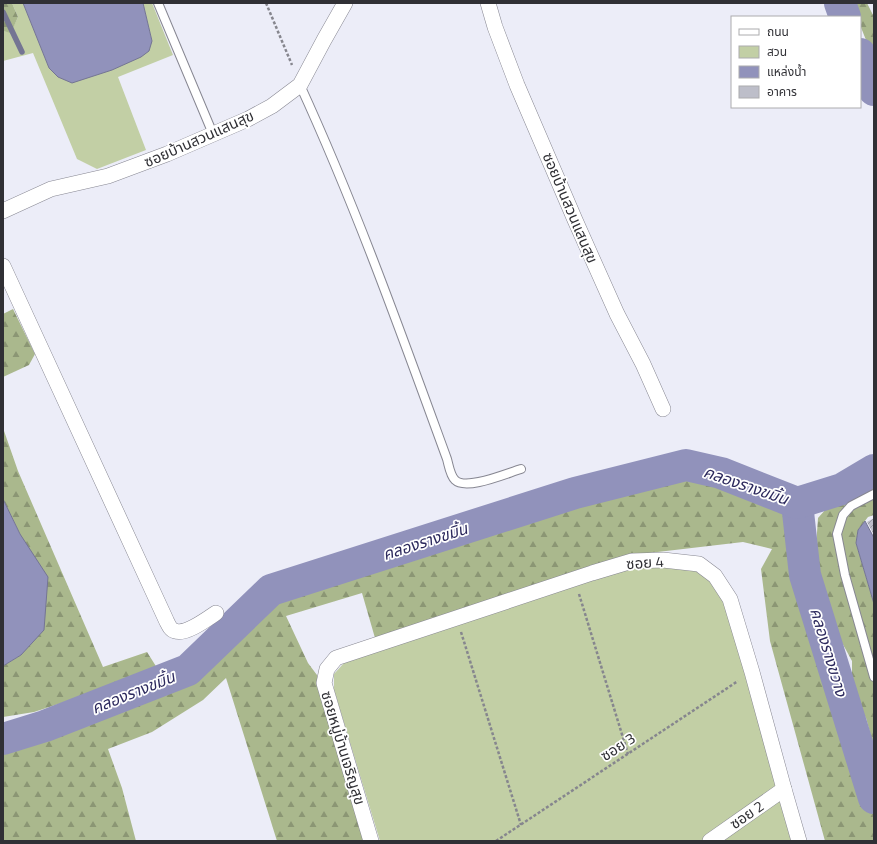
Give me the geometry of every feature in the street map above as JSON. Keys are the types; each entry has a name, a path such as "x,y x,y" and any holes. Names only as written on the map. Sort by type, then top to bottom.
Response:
{"street":[{"name":"ซอยบ้านสวนแสนสุข","path":"3,211 51,189 75,182 108,176 168,154 248,119 272,106 300,85 345,3"},
{"name":"ซอยบ้านสวนแสนสุข","path":"488,3 495,27 517,85 575,220 617,314 643,364 663,409"},
{"path":"3,266 166,622 170,628 179,632 202,622 216,613"},
{"name":"ซอย 4","path":"336,658 574,578 632,561 663,560 699,564 715,576 730,599 799,841"},
{"name":"ซอยหมู่บ้านเจริญสุข","path":"336,658 327,669 324,683 371,841"},
{"name":"ซอย 2","path":"710,841 784,789"}],"lane":[{"path":"158,3 213,134"},
{"path":"300,85 371,252 447,459 451,474 459,483 466,484 521,469"},
{"path":"874,494 851,506 843,515 837,534 845,576 874,677"}],"path":[{"path":"266,3 300,85"},
{"path":"574,578 628,754"},
{"path":"456,618 521,825"},
{"name":"ซอย 3","path":"496,841 752,672"}],"green space":[{"path":"3,3 12,3 18,17 11,33 3,31"},
{"path":"12,3 23,3 49,68 152,41 143,3 152,3 173,55 118,77 146,150 97,169 77,159 33,53 3,61 3,31 11,32 18,17"},
{"path":"851,3 867,3 874,17 874,50 870,50 861,28 861,16 857,16"},
{"path":"13,309 35,354 29,365 3,377 3,314"},
{"path":"3,428 18,471 103,667 147,652 159,671 34,712 3,717 3,666 21,655 20,534 3,499"},
{"path":"685,474 753,491 783,508 795,541 865,797 874,816 874,841 825,841 770,641 761,569 772,549 743,542 649,553 375,638 362,593 286,616 308,663 317,675 364,841 277,841 226,678 203,700 152,732 108,749 122,788 136,841 3,841 3,750 99,711 120,709 166,689 208,666 276,597 333,575 560,505"},
{"path":"874,477 874,515 868,517 858,530 856,543 874,604 874,747 866,718 852,692 852,661 820,602 814,577 818,518 835,499"},
{"path":"668,566 694,568 713,581 727,608 794,841 380,841 334,690 334,674 344,663 630,567"}],"water":[{"path":"23,3 143,3 152,41 149,51 141,57 112,70 72,83 58,77 49,68"},
{"path":"3,499 20,534 48,577 44,630 21,655 3,666"},
{"path":"865,521 874,538 874,604 856,543 858,530"}],"building":[{"path":"874,518 874,535 867,522"}],"waterway":[{"path":"840,3 845,16"},
{"path":"3,12 22,52"},
{"path":"861,57 874,90"},
{"name":"คลองรางขมิ้น","path":"3,739 45,726 188,670 271,590 575,493 686,465 721,473 797,503 842,489 874,470"},
{"name":"คลองรางขวาง","path":"797,503 805,575 874,798"}]}
